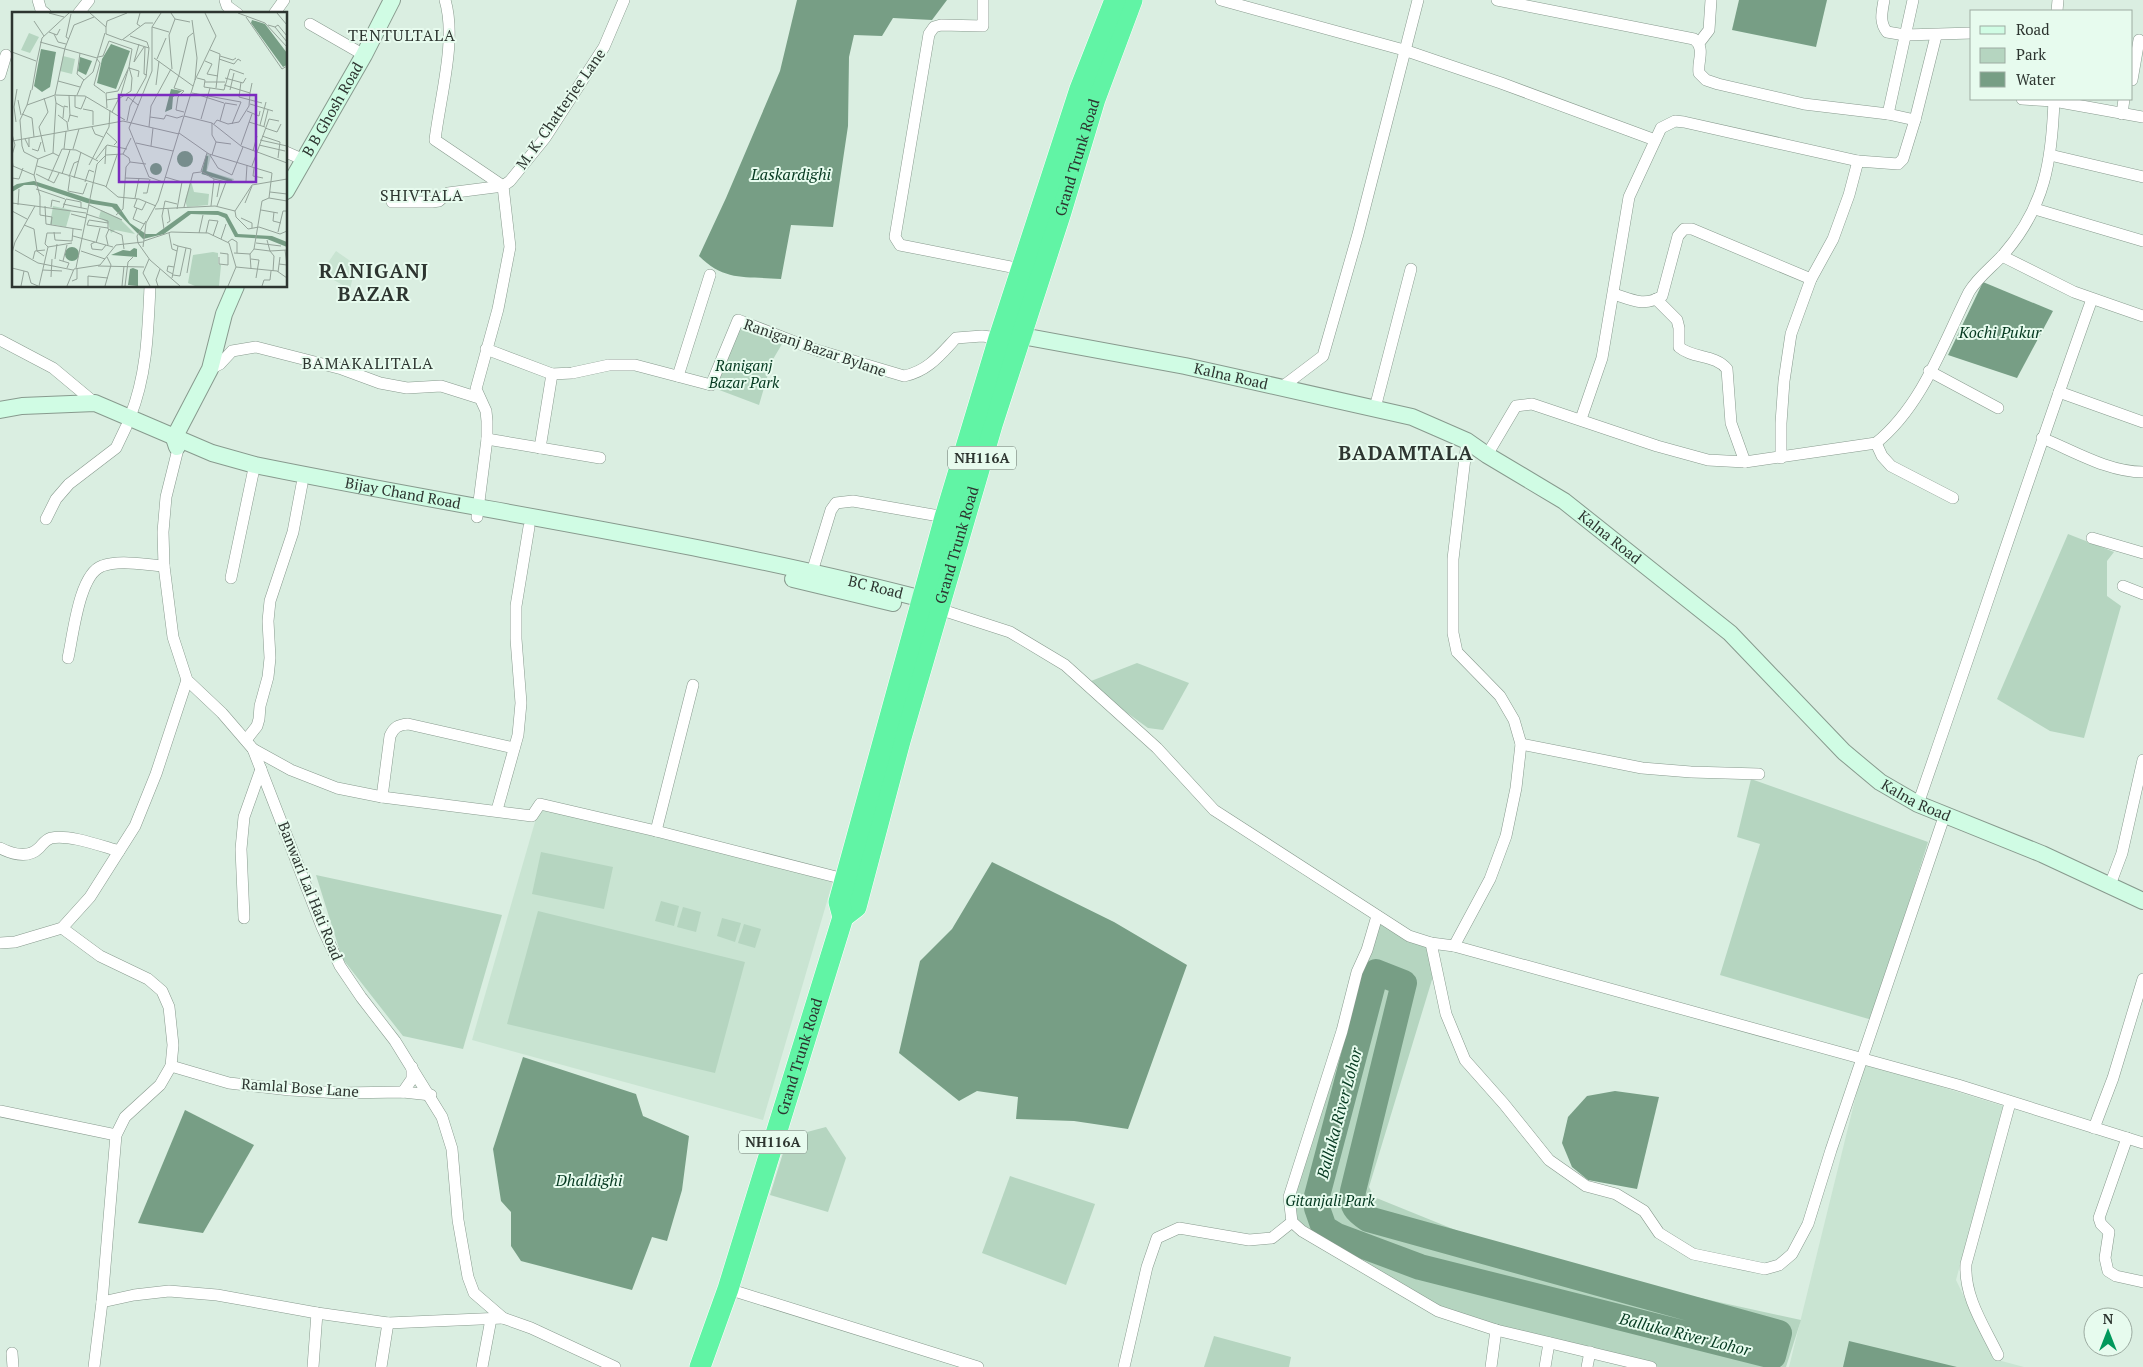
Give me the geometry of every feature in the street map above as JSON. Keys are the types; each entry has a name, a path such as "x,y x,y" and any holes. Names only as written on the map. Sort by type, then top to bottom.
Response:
{"highway":[{"name":"Grand Trunk Road","path":"843,917 856,907 900,741 932,607 1007,335 1021,269 1080,89 1116,0"},
{"name":"Grand Trunk Road","path":"700,1367 728,1289 843,917 839,902 844,880 932,607 945,517 1007,335 1061,212 1094,99 1132,0"}],"main road":[{"name":"B B Ghosh Road","path":"289,182 304,160 364,55 392,0"},
{"path":"176,443 210,369 224,314 235,288"},
{"name":"Kalna Road","path":"1007,335 1185,366 1412,416 1467,441 1564,501 1730,633 1844,752 1880,782 1918,804 2042,854 2143,901"},
{"name":"Bijay Chand Road","path":"0,410 22,406 95,403 128,422 253,473 302,484 696,547 811,578"},
{"name":"Bijay Chand Road","path":"0,420 66,413 93,414 128,422"},
{"name":"Bijay Chand Road","path":"176,443 255,465 477,512 529,527 702,560 811,578"},
{"name":"BC Road","path":"811,578 932,607"}],"street":[{"path":"38,0 44,12"},
{"path":"80,12 90,0"},
{"path":"225,0 227,6 235,12"},
{"path":"275,12 284,0"},
{"path":"445,0 450,17 451,35 435,140 503,186 510,247 498,308 476,389 486,411 487,439 477,512"},
{"name":"M. K. Chatterjee Lane","path":"503,186 510,182 545,138 604,48 624,0"},
{"path":"983,0 984,26 934,27 928,34 895,237 900,245 1021,269"},
{"path":"1221,0 1404,50 1655,140"},
{"path":"1282,387 1323,356 1358,234 1418,0"},
{"path":"1497,0 1686,37 1699,43 1701,50 1699,74 1706,80 1804,104 1888,114 1915,120"},
{"path":"1699,43 1709,30 1711,0"},
{"path":"1884,0 1881,17 1887,32 1905,35 1936,36 1970,33"},
{"path":"1888,114 1912,0"},
{"path":"310,24 364,55"},
{"path":"1581,419 1602,358 1629,196 1655,140 1666,124 1684,122 1858,161 1898,164 1903,159 1915,120 1936,36"},
{"path":"2133,73 2138,39"},
{"path":"0,74 7,55"},
{"path":"1487,455 1516,406 1532,404 1657,446 1708,460 1745,462 1876,443 1891,431 1915,400 1969,292 1979,277 2002,256 2035,209 2044,186 2050,155 2054,100 2143,117"},
{"path":"2122,114 2124,100"},
{"path":"288,153 304,160"},
{"path":"2050,155 2143,177"},
{"path":"1782,458 1784,389 1791,334 1811,279 1833,239 1849,195 1858,161"},
{"path":"392,202 439,201 448,193 503,186"},
{"path":"2035,209 2143,241"},
{"path":"1614,294 1640,303 1656,300 1662,296 1678,236 1684,229 1692,228 1811,279"},
{"path":"2002,256 2092,299 2143,316"},
{"path":"1375,408 1411,269"},
{"path":"678,376 710,275"},
{"path":"46,518 56,499 69,484 116,448 128,422 139,395 147,350 150,288"},
{"path":"1918,804 2007,547 2042,438 2092,299"},
{"path":"1656,300 1677,320 1679,348 1683,351 1715,360 1726,369 1731,423 1745,462"},
{"name":"Raniganj Bazar Bylane","path":"486,349 552,374 572,373 617,365 648,367 711,385 738,320 813,349 904,376 916,374 931,365 956,338 1007,335"},
{"path":"0,340 53,368 95,403"},
{"path":"210,369 220,364 232,351 256,347 342,368 380,383 407,388 441,386 479,398"},
{"path":"1929,371 1998,408"},
{"path":"540,448 552,374"},
{"path":"2058,392 2143,422"},
{"path":"2042,438 2113,468 2129,472 2143,472"},
{"path":"487,439 600,458"},
{"path":"1454,946 1490,880 1506,836 1516,788 1521,744 1514,720 1500,696 1457,652 1453,633 1453,559 1467,441"},
{"name":"Banwari Lal Hati Road","path":"176,443 166,497 163,532 164,566 173,637 187,680 222,713 250,744 262,769 322,927 340,966 412,1067 442,1117 452,1149 458,1220 468,1277 474,1293 503,1318 531,1328 615,1367"},
{"path":"1876,443 1882,456 1891,466 1953,498"},
{"path":"231,578 253,473"},
{"path":"302,484 294,532 270,601 268,677 260,706 259,719 250,744 291,770 337,788 382,797 532,816 540,804 656,831 844,880"},
{"path":"811,578 831,510 836,503 853,501 945,517"},
{"path":"496,810 514,748 522,703 516,639 516,606 529,527"},
{"path":"2092,538 2143,553"},
{"path":"68,658 84,588 91,574 100,566 115,563 164,566"},
{"path":"2123,586 2143,594"},
{"path":"932,607 1010,632 1065,665 1158,748 1214,810 1409,936 1431,943 1454,946 1958,1085 2010,1103 2143,1143"},
{"path":"0,943 15,942 62,928 90,897 135,826 156,774 187,680"},
{"path":"656,831 693,684"},
{"path":"382,797 390,736 393,729 399,725 408,724 514,748"},
{"path":"1521,744 1642,768 1759,774"},
{"path":"2110,885 2122,853 2143,760"},
{"path":"244,918 241,849 244,817 262,769"},
{"path":"1431,943 1446,1014 1465,1060 1550,1160 1586,1186 1616,1194 1644,1211 1659,1233 1692,1254 1765,1269 1780,1266 1792,1254 1808,1224 1945,814"},
{"path":"0,848 20,855 32,853 45,841 61,838 119,851"},
{"path":"1377,916 1367,950 1357,972 1342,1031 1289,1197 1292,1222 1302,1231 1438,1311 1496,1330 1651,1367"},
{"path":"62,928 100,956 148,979 162,990 169,1007 173,1044 171,1066 160,1085 125,1117 116,1135 102,1302 94,1367"},
{"path":"2094,1128 2113,1078 2143,979"},
{"name":"Ramlal Bose Lane","path":"171,1066 228,1082 290,1090 341,1093 402,1092 430,1095"},
{"path":"402,1092 412,1079 412,1067"},
{"path":"1998,1355 1969,1295 1965,1281 1966,1264 2010,1103"},
{"path":"0,1111 116,1135"},
{"path":"2127,1138 2099,1218 2101,1224 2110,1232 2105,1258 2108,1271 2116,1276 2143,1282"},
{"path":"1124,1367 1145,1276 1157,1238 1179,1228 1249,1240 1272,1238 1292,1222"},
{"path":"728,1289 978,1367"},
{"path":"102,1302 134,1295 169,1291 217,1295 317,1313 388,1323 503,1318"},
{"path":"313,1367 317,1313"},
{"path":"482,1367 491,1318"},
{"path":"381,1367 388,1323"},
{"path":"1491,1367 1496,1330"},
{"path":"1545,1367 1550,1343"},
{"path":"1587,1367 1590,1352"},
{"path":"12,1353 13,1367"}],"shaded area":[{"path":"336,251 356,265 350,289 321,273"},
{"path":"539,808 833,881 763,1120 472,1040"},
{"path":"1864,1063 2003,1106 1956,1280 1994,1359 2024,1367 1789,1367"}],"green space":[{"name":"Raniganj Bazar Park","path":"740,326 782,344 772,361 759,405 714,388"},
{"path":"2068,534 2114,552 2107,561 2107,596 2121,606 2084,738 2050,731 1997,699"},
{"path":"1137,663 1189,683 1163,730 1148,728 1086,683"},
{"path":"1751,779 1928,842 1872,1020 1720,975 1760,844 1737,837"},
{"path":"541,852 613,867 604,909 532,894"},
{"path":"316,875 502,915 463,1049 403,1036 342,958"},
{"path":"661,901 679,906 674,926 655,921"},
{"path":"683,907 701,912 696,932 677,927"},
{"path":"538,911 745,962 715,1073 507,1024"},
{"name":"Gitanjali Park","path":"1377,916 1434,941 1438,960 1369,1187 1374,1197 1532,1261 1801,1320 1786,1367 1658,1367 1438,1311 1292,1222 1289,1197"},
{"path":"722,918 741,923 735,942 717,936"},
{"path":"744,924 761,929 755,948 738,943"},
{"path":"826,1127 846,1158 828,1212 770,1195 788,1137"},
{"path":"1010,1176 1095,1204 1066,1285 982,1253"},
{"path":"1214,1336 1291,1357 1289,1367 1204,1367"}],"water":[{"name":"Laskardighi","path":"797,0 947,0 932,20 893,18 882,36 854,35 849,57 848,126 833,227 791,225 781,279 727,274 718,270 699,256 780,71"},
{"path":"1739,0 1827,0 1816,47 1732,30"},
{"name":"Kochi Pukur","path":"1983,282 2053,311 2017,378 1948,355"},
{"path":"992,862 1114,922 1187,965 1128,1129 1074,1121 1016,1119 1018,1097 977,1091 959,1101 899,1053 920,961 952,929"},
{"name":"Dhaldighi","path":"523,1057 636,1094 643,1116 689,1136 682,1190 667,1241 652,1237 632,1290 521,1261 511,1246 511,1212 501,1201 493,1149"},
{"path":"1615,1091 1659,1097 1637,1189 1588,1180 1572,1167 1562,1143 1568,1117 1587,1096"},
{"path":"185,1110 254,1145 203,1233 138,1223"},
{"path":"1849,1341 1957,1367 1843,1367"}],"waterway":[{"name":"Balluka River Lohor","path":"1376,972 1404,983 1353,1191 1355,1208 1360,1213 1368,1219 1779,1333 1773,1356 1420,1267 1337,1236 1324,1228 1317,1208 1317,1196 1376,972"}],"district":[{"name":"TENTULTALA","path":"402,35"},
{"name":"SHIVTALA","path":"422,195"},
{"name":"RANIGANJ BAZAR","path":"374,282"},
{"name":"BAMAKALITALA","path":"368,363"},
{"name":"BADAMTALA","path":"1406,453"}]}
